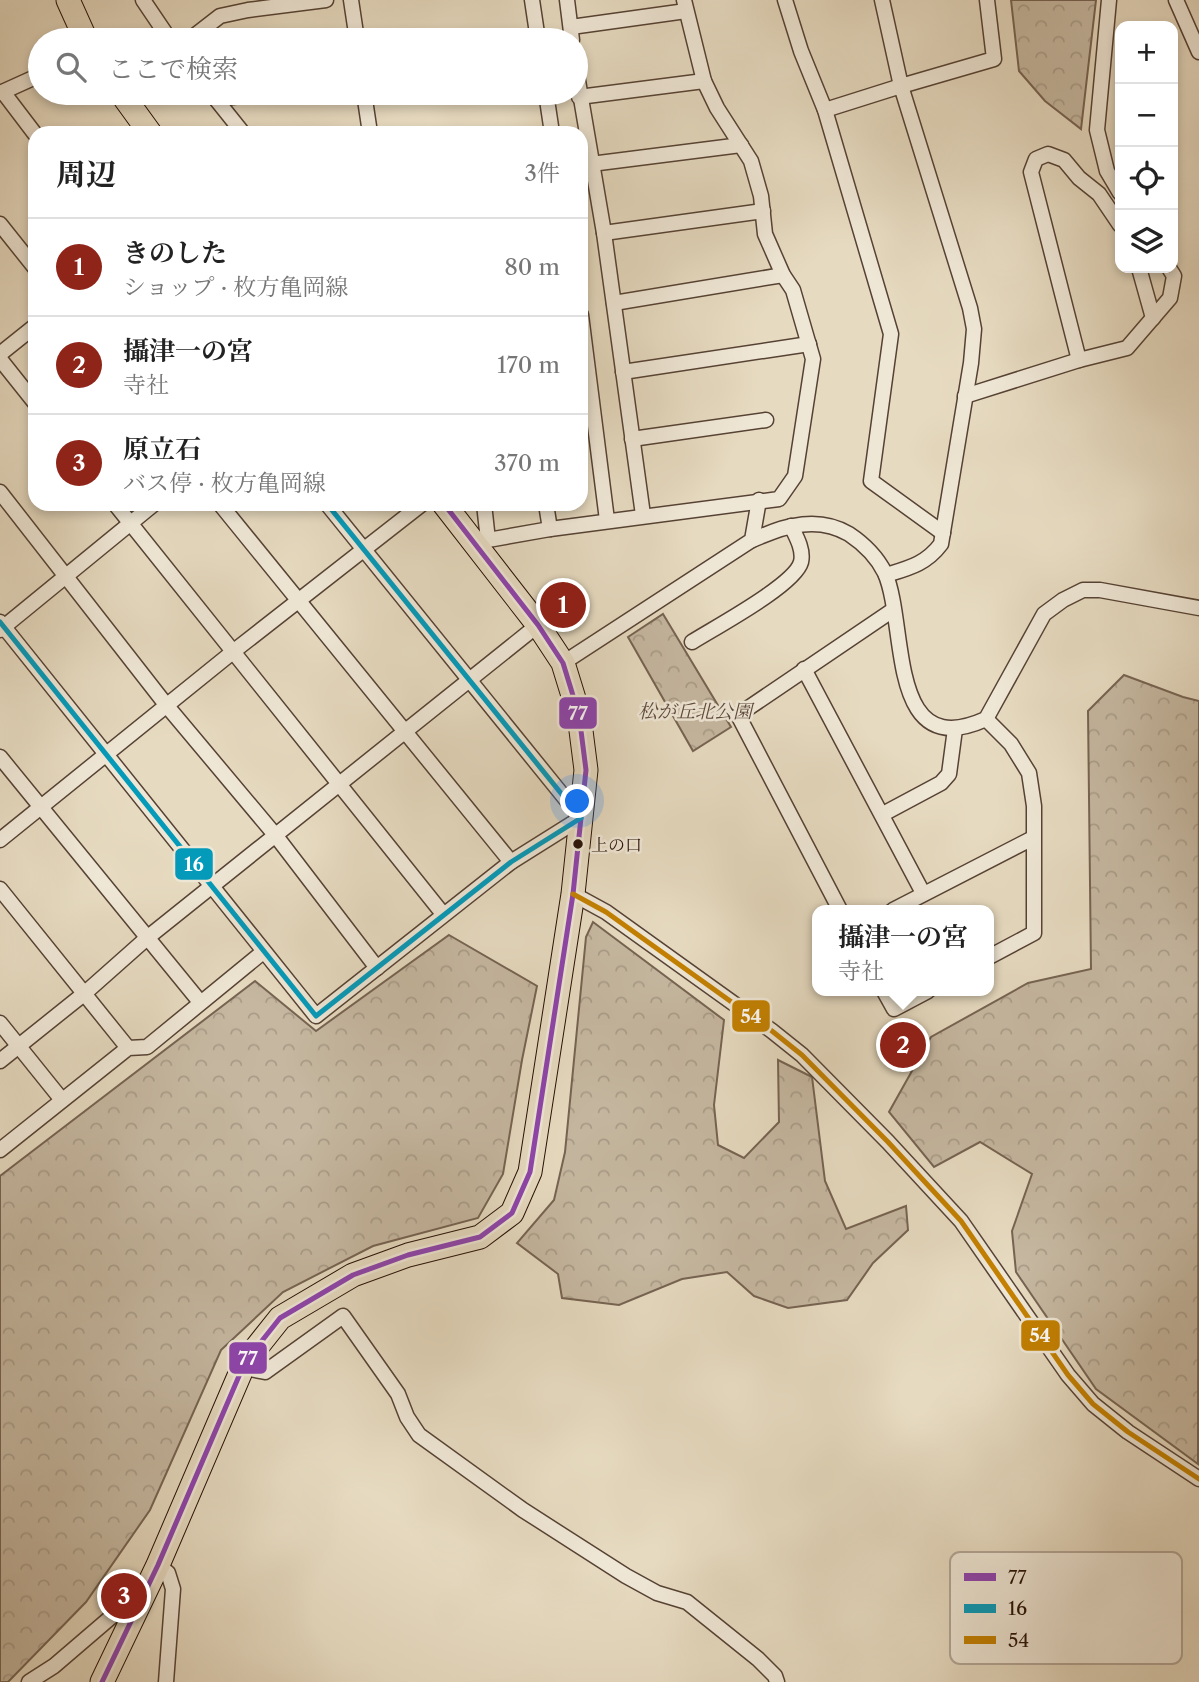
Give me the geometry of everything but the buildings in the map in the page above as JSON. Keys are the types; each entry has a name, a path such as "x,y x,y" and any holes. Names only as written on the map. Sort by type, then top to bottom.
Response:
{"main road":[{"path":"68,0 81,28"},
{"path":"132,105 146,126"},
{"path":"102,1682 158,1566 245,1362 280,1318 353,1275 408,1255 480,1237 512,1213 530,1172 573,894 586,770 579,715 563,663 483,543 451,511"}],"street":[{"path":"143,0 162,28"},
{"path":"204,28 220,16 245,5 326,0"},
{"path":"351,0 355,28"},
{"path":"531,0 536,28"},
{"path":"567,0 570,28"},
{"path":"785,0 801,51 825,110 891,334 871,481 943,533"},
{"path":"881,0 901,86 974,329 941,544 922,564 886,575"},
{"path":"825,110 995,59 987,0"},
{"path":"1109,0 1097,130 1107,171 1115,185"},
{"path":"1176,0 1199,52"},
{"path":"484,511 483,543 607,520 779,499 795,476 813,359 810,344 793,290 783,275 765,234 761,195 751,161 717,108 704,81 685,5 588,30"},
{"path":"28,80 1,92 29,126"},
{"path":"588,96 704,81"},
{"path":"221,105 238,126"},
{"path":"366,105 369,126"},
{"path":"548,105 551,126"},
{"path":"580,105 584,126"},
{"path":"591,164 741,145"},
{"path":"588,147 604,233 643,515"},
{"path":"1079,360 1031,172 1036,159 1048,154 1064,160 1079,178 1099,194 1115,218"},
{"path":"604,233 763,211"},
{"path":"0,224 28,259"},
{"path":"1140,273 1153,318"},
{"path":"965,396 1079,360 1127,348 1170,298 1174,276 1172,273"},
{"path":"614,303 783,275"},
{"path":"28,332 0,357 28,394"},
{"path":"623,372 810,344"},
{"path":"588,371 607,520"},
{"path":"632,439 766,420"},
{"path":"0,492 167,706 276,836 377,968"},
{"path":"752,540 760,500"},
{"path":"121,511 443,915"},
{"path":"145,511 1,626 316,1016 510,862 581,818 333,511"},
{"path":"226,511 510,862"},
{"path":"0,840 234,651 413,511"},
{"path":"547,511 550,529"},
{"path":"563,663 752,540 791,526 811,523 837,527 857,540 876,558 886,575 908,688 915,709 940,728 955,729 986,719 1044,614 1083,590 1159,599 1199,608"},
{"path":"692,642 781,586 794,572 801,562 799,544 791,526"},
{"path":"837,905 738,715 893,610"},
{"path":"0,1062 147,938 212,889 538,625"},
{"path":"804,669 923,893"},
{"path":"986,719 1011,744 1029,773 1034,806 1034,933 994,954"},
{"path":"883,814 942,783 949,774 955,729"},
{"path":"0,757 200,1002"},
{"path":"902,905 1033,838"},
{"path":"0,889 128,1048"},
{"path":"573,894 606,912 802,1055 961,1221 1068,1375 1093,1404 1128,1432 1199,1479"},
{"path":"0,1150 128,1048 147,1047 263,952"},
{"path":"887,996 894,1009 919,996"},
{"path":"0,1023 62,1100"},
{"path":"245,1362 255,1370 265,1371 343,1316 398,1394 407,1417 419,1435 523,1510 614,1569 657,1593 687,1602 758,1659 775,1676 777,1682"},
{"path":"158,1566 168,1573 173,1589 166,1682"},
{"path":"29,1682 54,1666 117,1612 135,1611"}],"green space":[{"path":"1011,0 1096,0 1081,129 1045,101 1019,71"},
{"name":"松が丘北公園","path":"663,614 731,727 693,751 628,637"},
{"path":"1124,675 1199,701 1198,1464 1096,1389 1016,1272 1012,1231 1032,1174 980,1142 934,1167 889,1112 931,1037 1028,983 1091,969 1088,711"},
{"path":"593,922 724,1020 714,1105 718,1145 744,1158 779,1122 778,1060 812,1077 825,1181 846,1229 906,1206 908,1230 873,1263 847,1300 788,1308 754,1296 727,1272 682,1279 619,1305 562,1298 558,1274 517,1243 554,1200 565,1152 586,937"},
{"path":"449,935 537,986 503,1174 478,1218 373,1246 283,1292 221,1350 150,1510 86,1602 8,1682 0,1682 0,1176 255,981 316,1031"}],"transit line":[{"name":"16","path":"0,622 316,1016 511,862 581,818 333,511"},
{"name":"77","path":"102,1682 158,1565 245,1362 280,1318 353,1275 408,1255 480,1237 512,1213 530,1172 573,894 586,770 579,715 563,663 538,625 449,511"},
{"name":"54","path":"573,894 606,912 802,1055 961,1221 1068,1375 1093,1404 1128,1432 1199,1479"}],"place":[{"name":"きのした","path":"563,605"},
{"name":"上の口","path":"578,844"},
{"name":"攝津一の宮","path":"903,1045"},
{"name":"原立石","path":"124,1596"}]}
